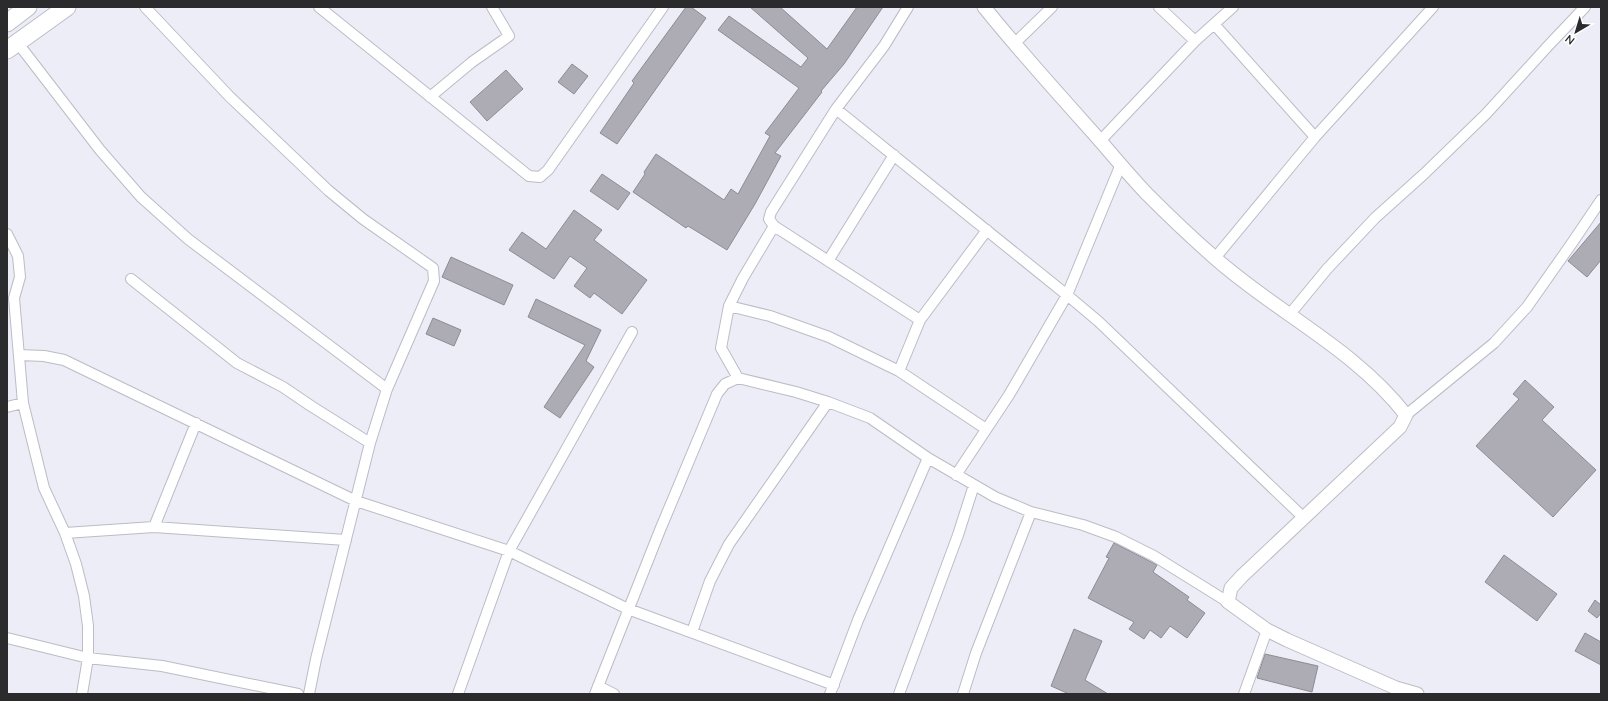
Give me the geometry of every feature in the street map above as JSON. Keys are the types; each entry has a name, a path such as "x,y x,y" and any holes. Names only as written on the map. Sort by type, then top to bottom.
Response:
{"highway":[{"path":"7,23 28,7"},
{"path":"12,46 67,7"}],"street":[{"path":"144,7 229,96 329,192 363,219 433,268 434,281 387,389 370,444 316,659 309,694"},
{"path":"319,7 530,176 540,177 548,170 663,7"},
{"path":"430,97 472,62 508,36 492,7"},
{"path":"908,7 884,46 836,109 771,212 769,219 774,226 920,320"},
{"path":"984,7 1014,44 1147,194 1215,258 1246,284 1325,339 1370,377 1394,399 1406,415"},
{"path":"1014,44 1052,7"},
{"path":"1159,7 1194,41"},
{"path":"1100,141 1194,41 1233,7"},
{"path":"1215,258 1315,137 1433,7"},
{"path":"1290,314 1327,269 1375,218 1424,174 1486,114 1585,7"},
{"path":"1214,24 1315,137"},
{"path":"12,46 141,196 188,239 387,389"},
{"path":"836,109 1098,321 1304,518"},
{"path":"828,261 894,155"},
{"path":"956,475 1009,395 1067,295 1121,164"},
{"path":"1228,602 1231,588 1242,576 1400,427 1406,415 1494,343 1526,307 1601,200"},
{"path":"738,378 721,348 729,306 743,278 774,226"},
{"path":"900,371 920,320 986,230"},
{"path":"7,234 18,256 20,277 14,298 23,403 44,488 65,533 76,564 84,596 88,626 88,658 82,694"},
{"path":"132,279 237,363 284,387 310,406 370,444"},
{"path":"729,306 770,316 829,337 900,371 986,429"},
{"path":"458,694 509,551 632,332"},
{"path":"18,355 44,356 64,360 356,501 509,551 628,609 692,632 832,689 858,620 928,458"},
{"path":"614,694 597,690 628,609 717,394 725,384 738,378 796,392 870,418 928,458 995,497 1031,512 1083,525 1116,537 1154,556 1228,602 1268,630 1396,688 1417,694"},
{"path":"692,632 710,581 729,544 828,402"},
{"path":"7,407 23,403"},
{"path":"154,527 196,424"},
{"path":"899,694 958,535 974,485"},
{"path":"963,694 976,653 1031,512"},
{"path":"65,533 154,527 346,540"},
{"path":"1244,694 1268,630"},
{"path":"7,638 88,658 162,666 298,694"}],"building":[{"path":"686,7 691,7 706,18 617,144 600,133 634,83 632,81"},
{"path":"750,7 780,7 827,49 857,7 883,7 844,64 821,91 822,92 775,153 781,156 755,204 727,250 688,226 686,228 633,192 656,154 724,200 731,189 738,194 770,136 765,133 799,88 718,30 729,16 801,67 808,58"},
{"path":"572,64 588,76 574,94 558,82"},
{"path":"506,70 523,89 487,121 470,102"},
{"path":"602,174 630,193 618,210 590,191"},
{"path":"574,210 602,230 594,240 647,280 622,314 594,293 590,298 574,286 587,268 570,256 554,279 509,250 522,232 546,249"},
{"path":"1601,222 1601,260 1587,277 1568,261"},
{"path":"451,257 513,285 504,305 442,277"},
{"path":"536,299 601,330 586,361 594,367 560,418 544,407 585,345 528,317"},
{"path":"433,318 461,330 454,346 426,334"},
{"path":"1525,380 1554,407 1542,420 1596,470 1553,517 1476,446 1519,399 1513,394"},
{"path":"1114,543 1157,565 1153,572 1189,597 1187,600 1205,613 1187,638 1170,626 1161,638 1150,630 1144,639 1129,629 1134,622 1088,598 1109,558 1106,557"},
{"path":"1504,555 1557,594 1537,621 1485,582"},
{"path":"1595,600 1601,605 1601,613 1597,618 1588,611"},
{"path":"1074,629 1102,641 1085,680 1108,694 1069,694 1051,686"},
{"path":"1585,633 1601,642 1601,665 1575,651"},
{"path":"1265,654 1318,666 1312,692 1257,678"}]}
